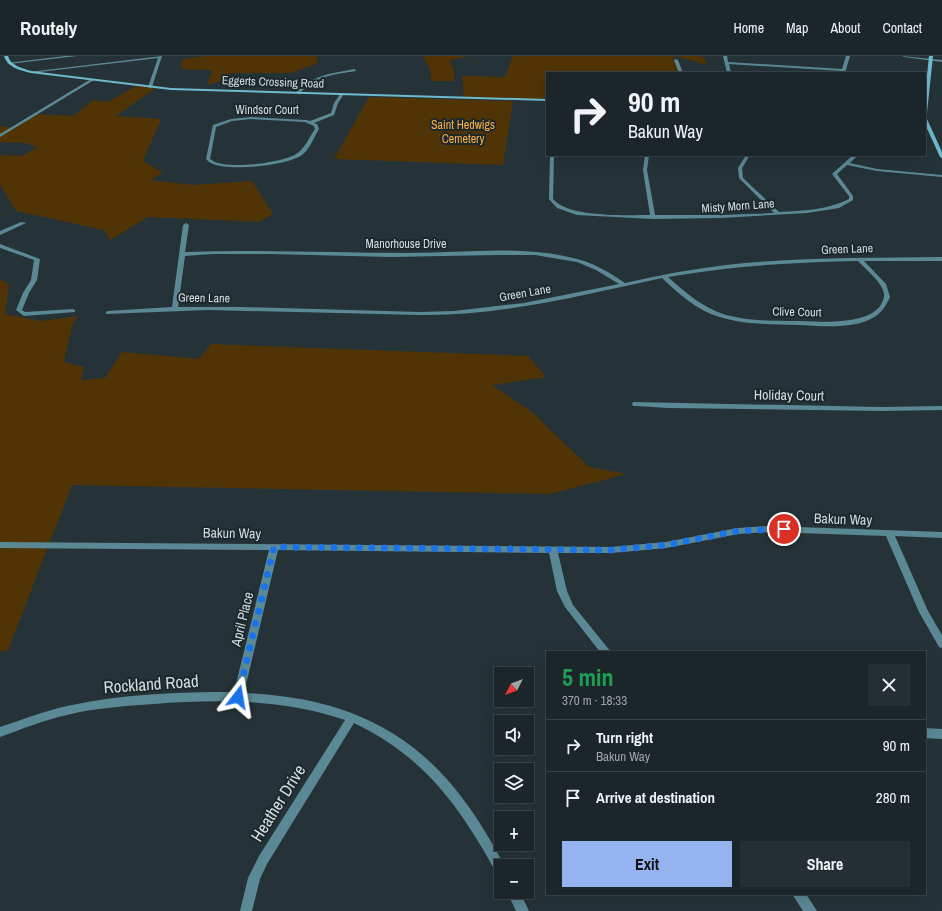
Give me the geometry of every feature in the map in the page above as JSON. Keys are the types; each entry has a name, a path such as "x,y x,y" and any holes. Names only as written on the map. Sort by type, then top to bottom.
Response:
{"street":[{"path":"6,56 9,63 75,56"},
{"path":"725,56 729,72"},
{"path":"726,63 843,71 848,56"},
{"path":"904,56 931,58 942,61"},
{"path":"31,72 160,57 150,87"},
{"path":"926,104 931,58"},
{"path":"676,60 681,72"},
{"name":"Eggerts Crossing Road","path":"9,63 31,72 150,87 546,100"},
{"path":"298,93 306,82 314,78 355,70"},
{"path":"0,136 92,80"},
{"path":"312,122 333,114 336,103 342,94"},
{"name":"Windsor Court","path":"251,118 312,122 316,125 317,129 300,154 288,160 274,164 223,166 212,164 208,159 212,129 221,123 231,120 251,118"},
{"path":"926,121 942,157"},
{"name":"Misty Morn Lane","path":"552,156 551,199 557,206 563,209 586,214 718,218 834,208 850,202 851,196 834,174 855,156"},
{"path":"647,156 645,170 653,217"},
{"path":"747,156 740,168 741,178 778,213"},
{"path":"846,163 877,170 942,176"},
{"path":"0,233 23,223"},
{"path":"175,308 186,224"},
{"path":"0,246 37,260 34,280 26,293 19,310 24,314 73,311"},
{"name":"Manorhouse Drive","path":"182,254 232,252 394,255 550,255 589,264 604,271 623,284"},
{"name":"Green Lane","path":"108,313 175,308 411,314 465,312 539,303 663,276 755,264 942,259"},
{"name":"Clive Court","path":"663,276 694,303 724,317 760,322 831,324 851,322 867,318 881,309 886,303 887,297 884,285 860,260"},
{"name":"Holiday Court","path":"636,404 668,406 841,409 942,408"},
{"name":"Bakun Way","path":"0,545 553,549 639,548 738,531 769,529 942,535"},
{"path":"889,533 924,612 942,644"},
{"name":"April Place","path":"238,697 274,547"},
{"path":"553,549 562,591 570,607 605,651"},
{"name":"Rockland Road","path":"0,732 34,719 69,710 150,699 238,697 274,698 300,702 352,717 379,730 402,745 425,763 444,782 465,808 495,859"},
{"name":"Heather Drive","path":"246,911 254,878 263,860 352,717"},
{"path":"926,733 942,734"},
{"path":"799,895 812,911"},
{"path":"517,899 523,911"}],"green space":[{"path":"206,56 316,56 318,63 291,73 230,73 228,79 207,85 212,70 181,69 183,59"},
{"path":"423,56 469,56 450,60 454,71 454,81 431,81 430,69"},
{"path":"513,56 677,56 670,59 676,60 681,72 546,72 546,100 464,97 462,76 505,77"},
{"path":"677,56 701,56 705,58 706,65"},
{"path":"138,85 157,87 116,116 161,119 143,161 163,173 150,180 193,185 252,181 273,214 259,222 148,217 110,240 104,230 16,211 0,185 0,155 22,156 37,147 26,143 0,142 0,126 14,128 34,114 73,116 93,100 108,102"},
{"name":"Saint Hedwigs Cemetery","path":"369,97 513,101 503,165 334,159"},
{"path":"0,279 9,285 5,314 41,321 78,316 72,326 64,362 84,367 81,380 105,378 122,352 199,359 211,344 528,356 546,377 492,385 532,412 589,467 626,474 550,494 72,485 8,650 0,652"}],"route":[{"path":"238,697 274,547 611,550 666,545 738,531 784,529"}]}
